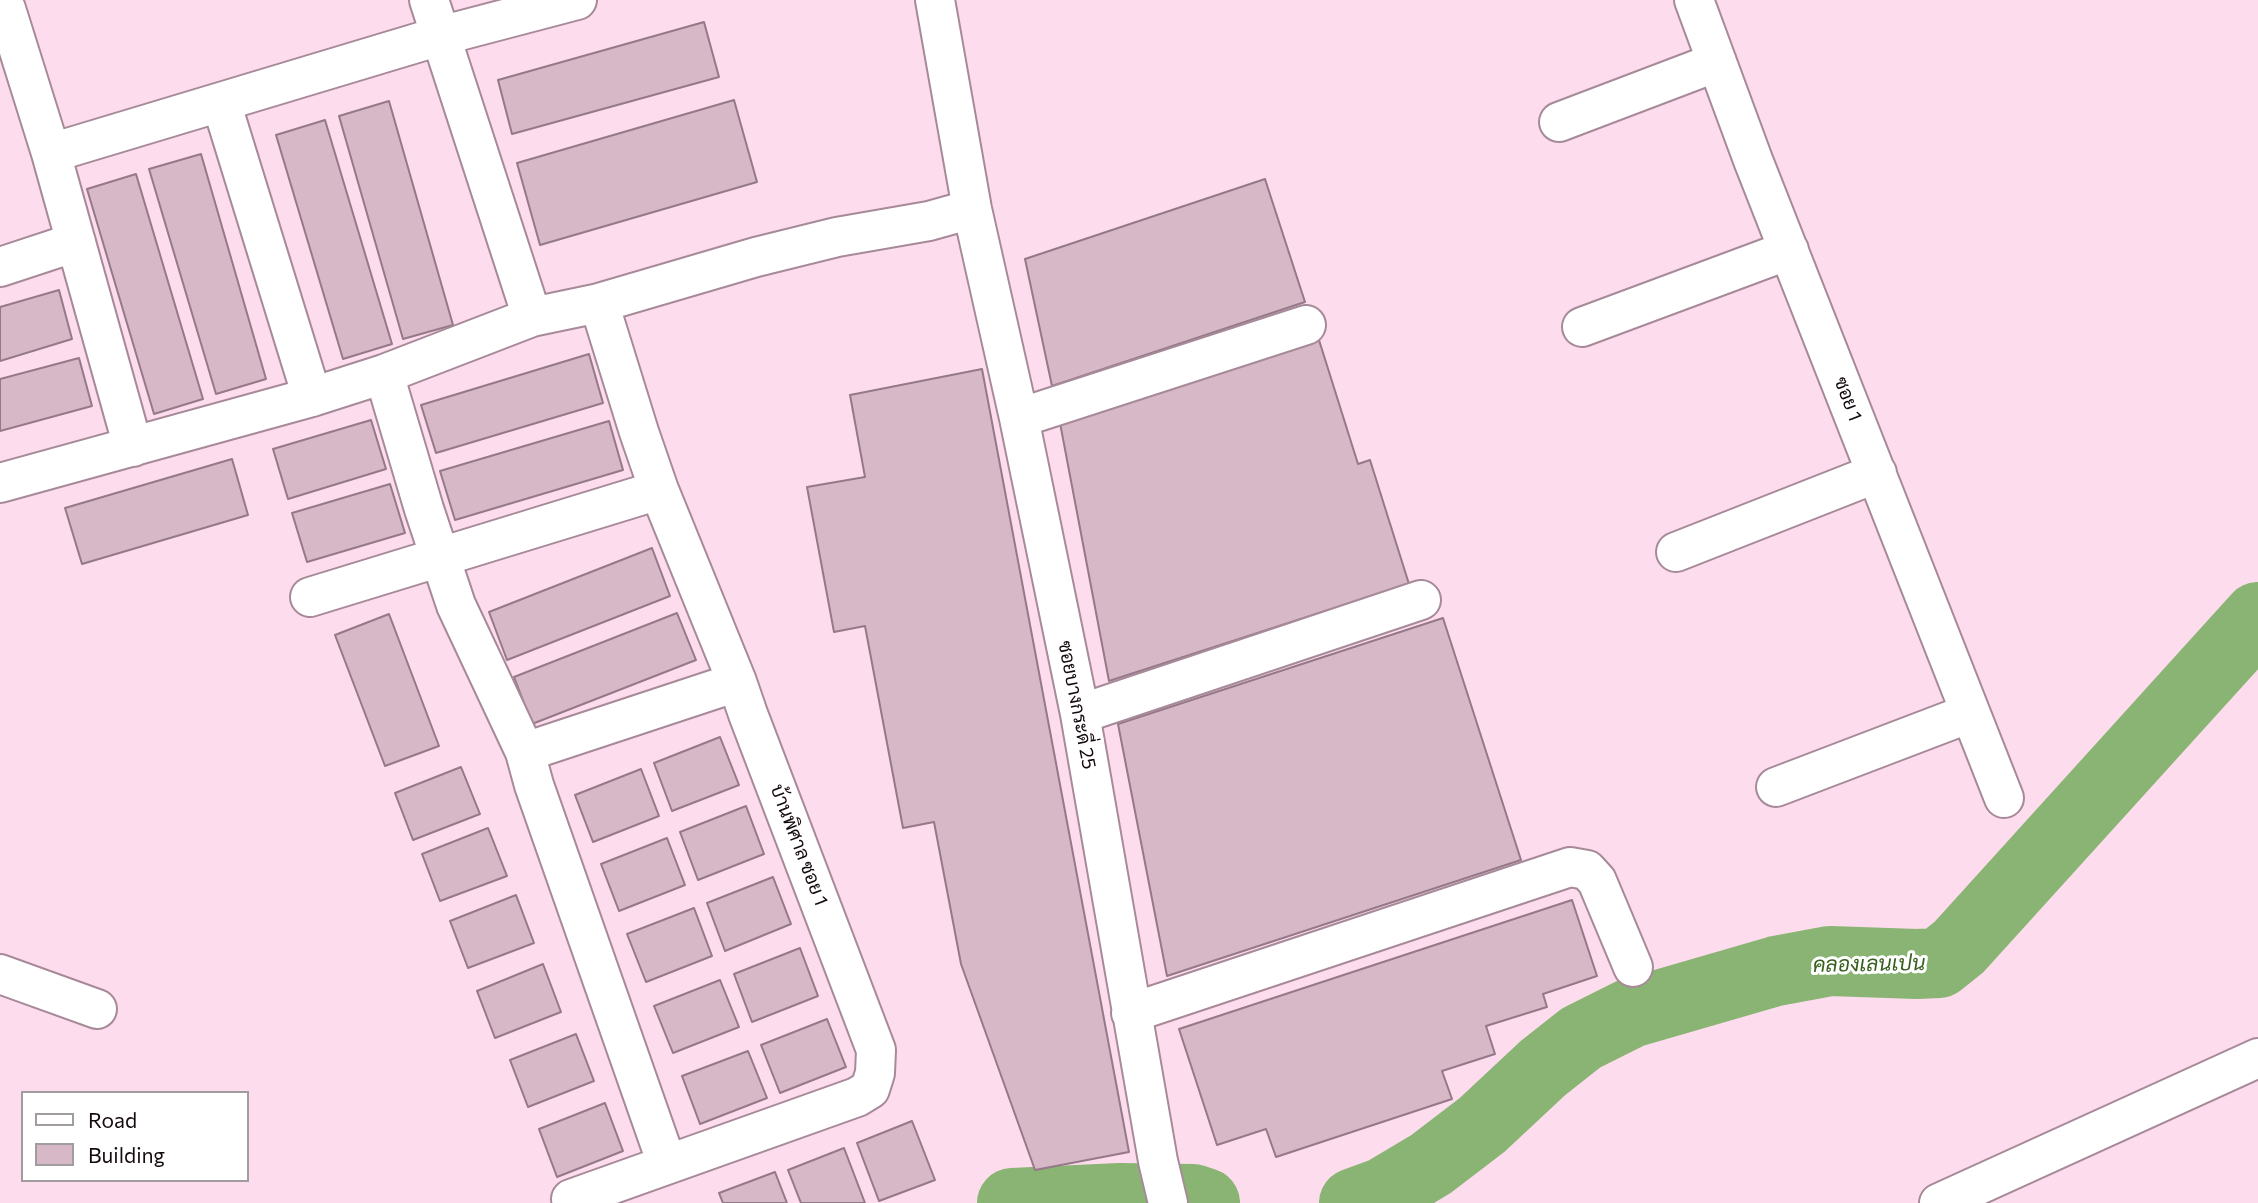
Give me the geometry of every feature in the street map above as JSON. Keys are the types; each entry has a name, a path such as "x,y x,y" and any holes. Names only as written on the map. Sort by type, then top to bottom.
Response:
{"street":[{"path":"429,0 532,317"},
{"path":"51,153 440,36 577,0"},
{"name":"ซอยบางกระดี่ 25","path":"935,0 972,209 1019,418 1080,714 1131,1013 1168,1203"},
{"name":"ซอย 1","path":"1694,0 2004,798"},
{"path":"6,9 51,153 133,447"},
{"path":"1559,122 1717,62"},
{"path":"221,102 312,397"},
{"path":"0,483 312,397 384,374 532,317 599,303 837,237 929,221 972,209"},
{"path":"0,267 76,242"},
{"path":"1583,327 1789,250"},
{"name":"บ้านพิศาล ซอย 1","path":"571,1199 857,1097 870,1089 875,1073 876,1050 737,682 659,489 599,303"},
{"path":"1019,418 1306,325"},
{"path":"384,374 456,604 524,752 667,1164"},
{"path":"1675,552 1877,474"},
{"path":"310,597 659,489"},
{"path":"1080,714 1421,600"},
{"path":"524,752 737,682"},
{"path":"1776,787 1970,713"},
{"path":"1131,1013 1570,867 1587,870 1597,881 1633,967"},
{"path":"0,974 97,1009"},
{"path":"1939,1203 2258,1058"}],"building":[{"path":"704,22 719,77 512,134 498,80"},
{"path":"734,100 757,182 540,245 517,163"},
{"path":"389,101 453,325 403,339 339,116"},
{"path":"325,120 392,344 343,359 276,135"},
{"path":"201,154 266,379 216,394 149,169"},
{"path":"136,174 203,399 154,414 87,189"},
{"path":"1265,179 1305,302 1052,386 1025,259"},
{"path":"59,290 72,339 0,361 0,307"},
{"path":"1319,340 1358,464 1370,460 1409,584 1109,681 1060,423"},
{"path":"589,354 603,403 436,453 421,405"},
{"path":"79,358 92,406 0,431 0,379"},
{"path":"982,369 1129,1152 1035,1170 961,964 934,822 903,828 865,626 834,632 807,487 865,477 850,395"},
{"path":"371,420 386,469 288,499 273,449"},
{"path":"609,421 623,470 455,520 440,471"},
{"path":"232,459 248,515 82,564 65,508"},
{"path":"390,484 405,533 307,562 292,513"},
{"path":"652,548 670,596 507,660 489,612"},
{"path":"677,613 696,660 532,724 514,677"},
{"path":"389,614 439,746 385,766 335,635"},
{"path":"1443,618 1521,860 1167,976 1118,724"},
{"path":"720,737 739,785 672,811 654,763"},
{"path":"461,767 480,814 413,840 395,793"},
{"path":"641,769 659,816 593,842 575,795"},
{"path":"746,806 764,854 698,880 680,832"},
{"path":"488,828 507,876 440,901 422,854"},
{"path":"667,838 685,885 619,911 601,864"},
{"path":"773,877 791,924 725,951 707,903"},
{"path":"516,895 534,943 468,968 450,921"},
{"path":"1572,900 1597,976 1543,994 1547,1007 1486,1026 1495,1054 1442,1071 1452,1099 1276,1157 1266,1129 1217,1145 1179,1029"},
{"path":"694,908 712,956 646,982 627,934"},
{"path":"800,948 818,996 752,1022 734,974"},
{"path":"543,964 561,1012 495,1038 477,991"},
{"path":"720,980 739,1027 673,1053 654,1006"},
{"path":"827,1019 846,1067 780,1093 761,1045"},
{"path":"576,1034 594,1081 528,1107 510,1060"},
{"path":"748,1051 767,1098 700,1124 682,1076"},
{"path":"605,1103 623,1151 557,1177 539,1129"},
{"path":"912,1121 935,1180 879,1201 857,1143"},
{"path":"844,1148 865,1203 801,1203 788,1170"},
{"path":"775,1172 787,1203 723,1203 719,1193"}],"waterway":[{"name":"คลองเลนเปน","path":"1354,1203 1384,1192 1431,1164 1482,1125 1543,1068 1581,1038 1631,1013 1776,971 1830,961 1939,963 1959,947 2258,617"},
{"name":"คลองเลนเปน","path":"1012,1203 1120,1198 1193,1199 1205,1203"}]}
